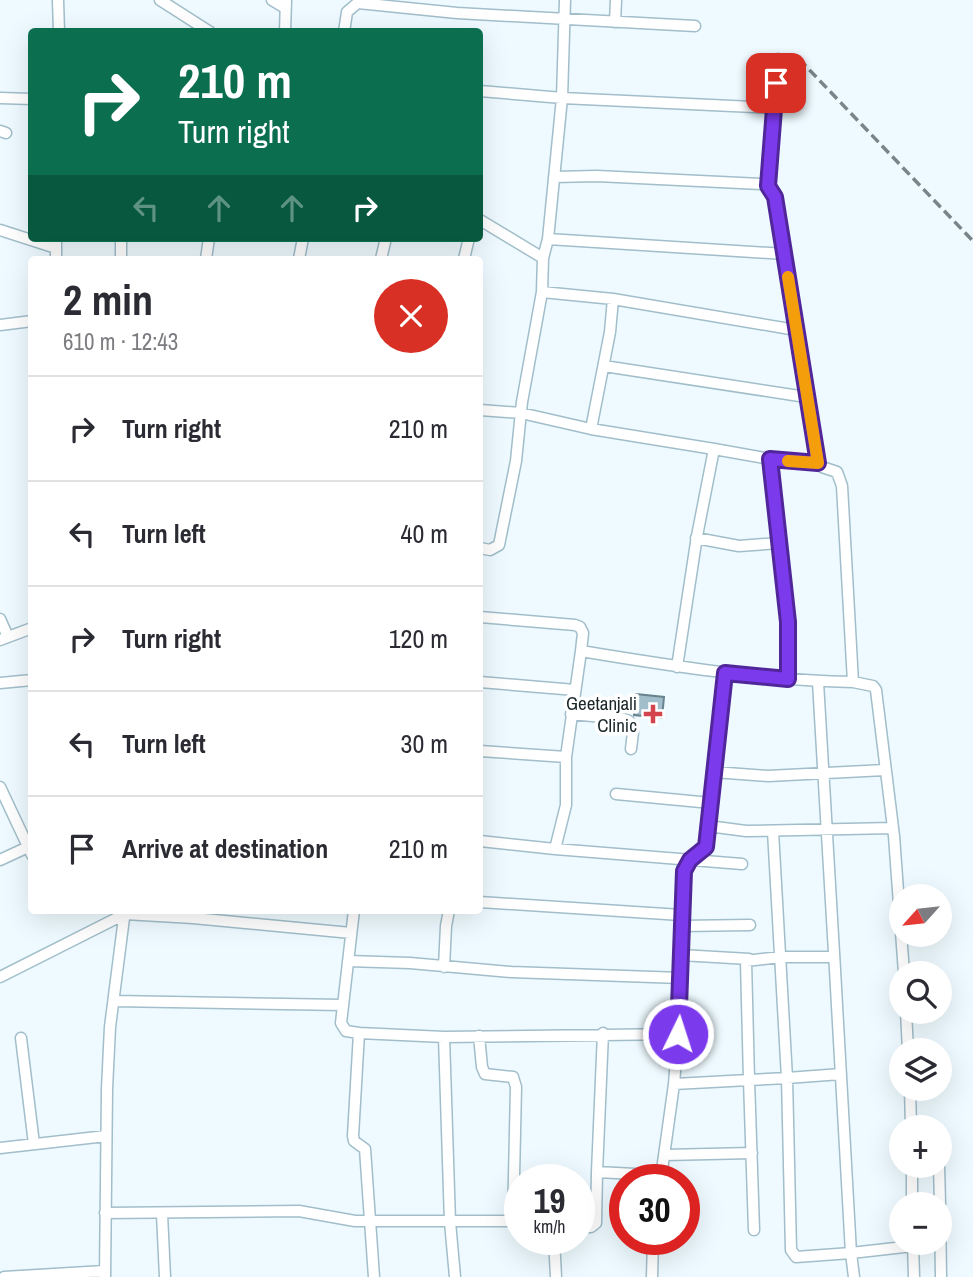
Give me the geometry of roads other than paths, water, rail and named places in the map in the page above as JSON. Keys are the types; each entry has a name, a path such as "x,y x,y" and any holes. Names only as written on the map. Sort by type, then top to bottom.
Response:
{"street":[{"path":"58,0 60,28"},
{"path":"160,0 204,28"},
{"path":"272,0 286,4 285,28"},
{"path":"483,548 495,549 501,538 516,461 521,414 542,292 543,258 548,239 562,98 565,0"},
{"path":"615,22 617,0"},
{"path":"345,28 347,12 360,2 457,13 695,26"},
{"path":"778,58 768,186 775,197 818,463 837,472 842,486 853,682"},
{"path":"483,91 562,98 774,108"},
{"path":"0,97 28,99"},
{"path":"554,177 701,181 768,186"},
{"path":"483,222 543,258"},
{"path":"0,230 28,239"},
{"path":"548,239 785,254"},
{"path":"37,242 56,248"},
{"path":"542,292 613,299 796,330"},
{"path":"591,429 604,366 613,299"},
{"path":"0,325 28,322"},
{"path":"604,366 806,397"},
{"path":"483,410 521,414 591,429 770,459 818,463"},
{"path":"677,667 696,538 715,449"},
{"path":"770,459 788,622 788,679"},
{"path":"696,538 738,546 779,543"},
{"path":"483,617 580,627 583,633 566,757 566,804 555,849"},
{"path":"0,619 4,639 28,630"},
{"path":"580,651 725,673 818,682 853,682 873,686 876,690 893,828 903,961"},
{"path":"663,1164 678,1034 684,871 690,860 706,847 725,673"},
{"path":"0,683 28,680"},
{"path":"483,682 575,690"},
{"path":"818,682 854,1277"},
{"path":"571,714 629,721 633,732 631,749"},
{"path":"483,751 566,757"},
{"path":"714,772 768,776 885,770"},
{"path":"0,787 28,847"},
{"path":"616,794 711,803"},
{"path":"708,826 746,831 893,828"},
{"path":"773,831 787,1078 791,1250 799,1257 889,1247"},
{"path":"483,841 742,864"},
{"path":"0,860 28,852"},
{"path":"483,902 750,925"},
{"path":"0,977 121,914"},
{"path":"5,1277 104,1274 107,1077 125,914"},
{"path":"148,914 351,933"},
{"path":"353,914 342,1004 343,1029 359,1033 444,1037 678,1034"},
{"path":"444,967 448,914"},
{"path":"681,956 749,959 834,957"},
{"path":"749,959 745,962 754,1230"},
{"path":"348,961 511,972 681,978"},
{"path":"114,1001 342,1004"},
{"path":"359,1033 353,1136 354,1141 365,1149 374,1277"},
{"path":"595,1224 603,1033"},
{"path":"479,1036 485,1074 509,1075 515,1081 516,1164"},
{"path":"444,1037 450,1222 455,1277"},
{"path":"21,1038 34,1144"},
{"path":"674,1084 841,1073"},
{"path":"0,1148 106,1136"},
{"path":"665,1155 752,1153"},
{"path":"597,1172 609,1173"},
{"path":"105,1213 299,1211 344,1220 504,1221"},
{"path":"162,1214 165,1277"},
{"path":"555,1255 556,1277"},
{"path":"652,1277 653,1255"},
{"path":"913,1255 914,1277"},
{"path":"941,1255 941,1277"}],"railway":[{"path":"799,59 973,241"}],"place":[{"name":"Geetanjali Clinic","path":"653,714"}]}
